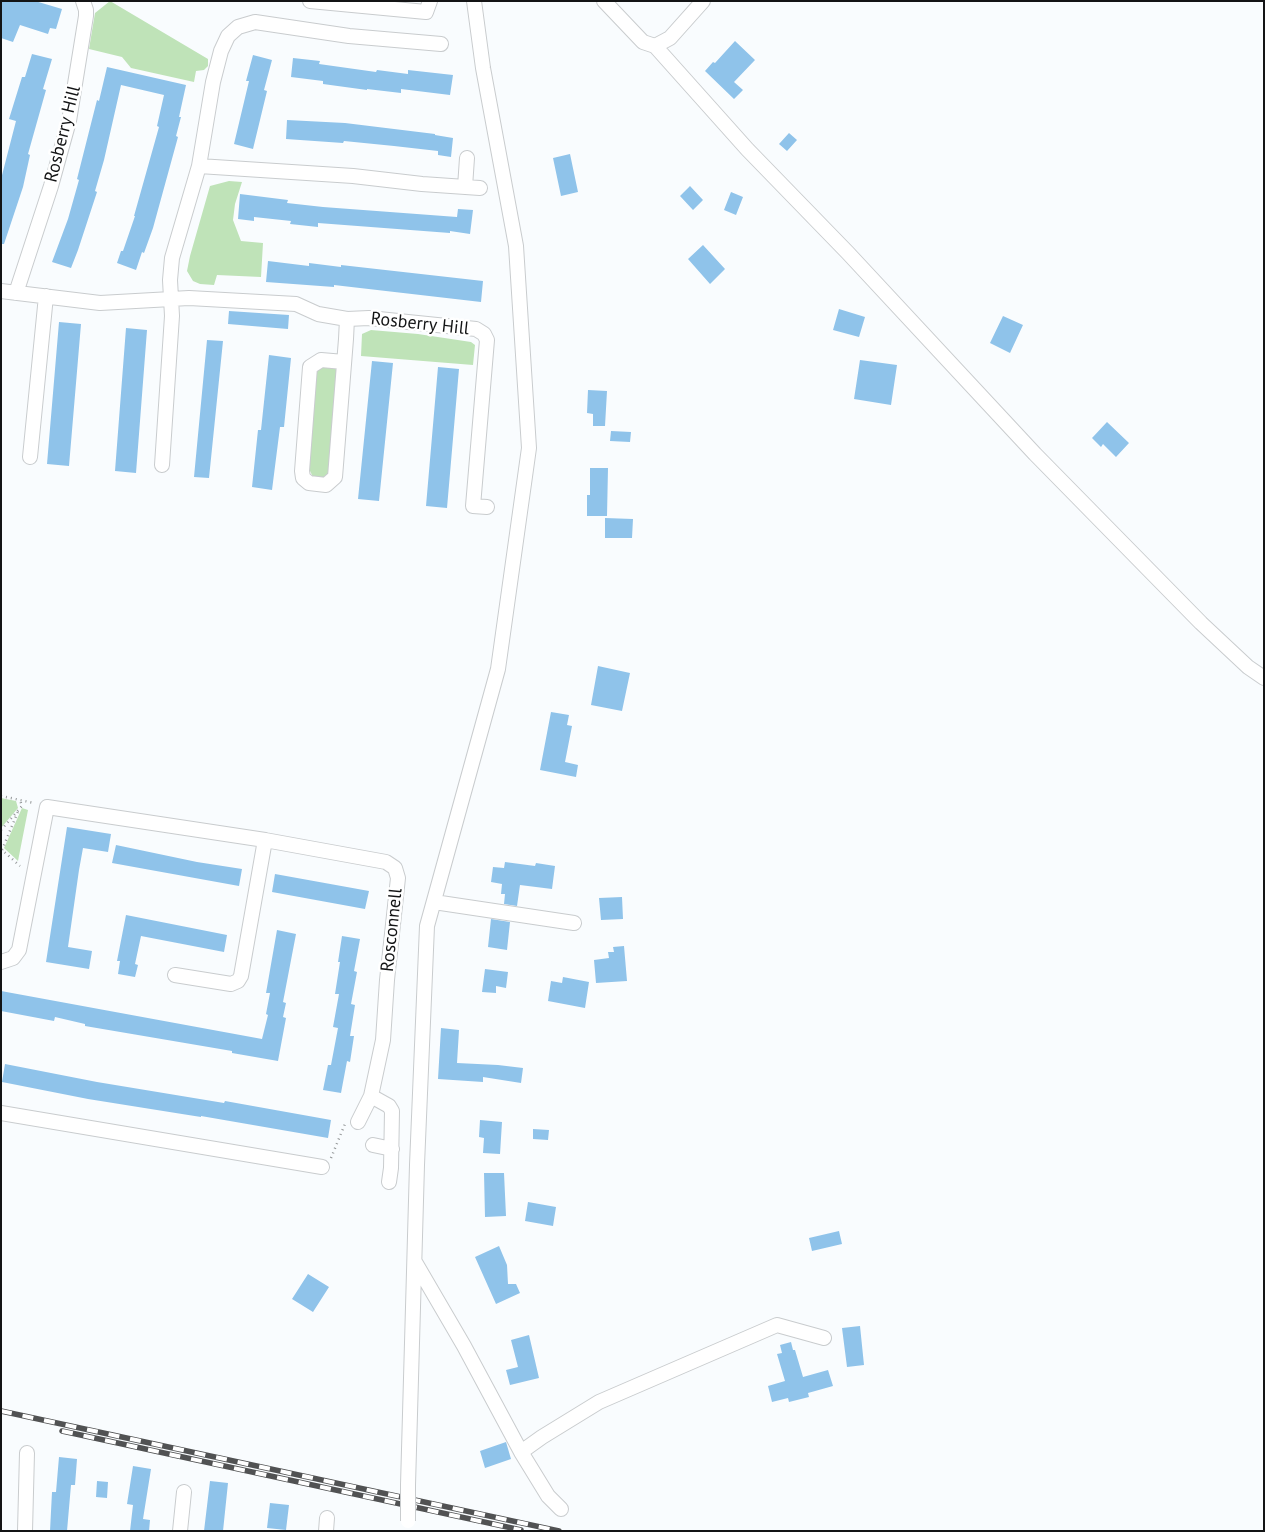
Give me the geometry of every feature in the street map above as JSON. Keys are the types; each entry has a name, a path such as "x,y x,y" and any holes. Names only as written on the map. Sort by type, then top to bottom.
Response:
{"street":[{"name":"Rosberry Hill","path":"16,293 51,186 69,121 86,16 83,1"},
{"path":"310,1 426,12 430,1"},
{"path":"408,1526 427,926 498,669 529,448 516,246 483,68 474,1"},
{"path":"604,1 643,42 655,46 746,149 840,245 1036,454 1201,623 1248,667 1264,678"},
{"path":"655,46 670,38 703,1"},
{"path":"162,465 172,316 170,280 172,258 199,166 213,82 221,50 228,36 238,27 255,22 349,36 441,44"},
{"path":"465,187 467,158"},
{"path":"199,166 354,176 480,188"},
{"name":"Rosberry Hill","path":"1,291 100,303 189,298 296,304 318,314 347,319 369,318 476,329 484,334 487,340 473,506 487,507"},
{"path":"30,457 46,296"},
{"path":"344,362 321,360 310,367 302,471 303,478 309,483 326,485 335,477 344,362 347,319"},
{"path":"1,962 13,958 19,950 47,807"},
{"name":"Rosconnell","path":"47,807 265,840 386,862 395,868 398,878 387,980 383,1040 371,1096 358,1122"},
{"path":"176,975 231,984 238,981 242,976 265,840"},
{"path":"434,902 574,922"},
{"path":"371,1096 389,1106 392,1111 392,1149 389,1182"},
{"path":"1,1113 322,1167"},
{"path":"373,1145 392,1149"},
{"path":"415,1262 464,1346 521,1452 548,1496 561,1509"},
{"path":"521,1452 599,1402 777,1325 824,1338"},
{"path":"25,1531 27,1453"},
{"path":"180,1531 184,1492"}],"path":[{"path":"1,796 47,807"},
{"path":"20,800 22,806 2,849 20,866"},
{"path":"1,830 19,809"}],"green space":[{"path":"110,1 208,59 208,66 204,70 196,71 194,82 131,68 122,57 89,49 95,13"},
{"path":"229,181 242,182 235,204 233,220 241,241 263,243 261,277 217,275 214,285 200,284 193,281 187,271 190,256 210,186"},
{"path":"371,330 418,334 471,342 475,345 473,365 361,356 362,334"},
{"path":"322,365 333,366 338,372 329,473 323,478 313,477 309,469 316,373"},
{"path":"1,798 16,801 18,808 1,828"},
{"path":"22,808 28,810 18,861 4,848"}],"building":[{"path":"1,1 35,1 62,9 56,29 50,28 48,34 20,25 13,42 1,38"},
{"path":"735,41 755,60 734,82 743,90 734,99 705,71"},
{"path":"32,54 52,59 43,89 46,90 28,154 30,155 23,187 4,244 1,244 1,179 16,121 9,119 22,77 25,77"},
{"path":"253,55 272,60 264,90 267,91 253,149 234,144 249,81 246,81"},
{"path":"293,58 320,61 319,64 376,72 377,70 408,74 408,70 453,75 450,95 401,89 401,93 367,90 323,84 323,81 291,77"},
{"path":"107,67 186,85 176,136 178,137 153,228 136,270 117,263 135,216 159,127 157,126 164,95 121,85 95,191 97,192 71,268 52,262 68,219 79,180 77,179"},
{"path":"287,120 345,123 453,138 451,157 438,155 438,151 394,146 344,141 343,143 286,139"},
{"path":"789,133 797,140 787,151 779,144"},
{"path":"570,154 578,192 561,196 553,158"},
{"path":"690,186 703,200 693,210 680,196"},
{"path":"731,192 743,197 736,215 724,210"},
{"path":"240,194 288,200 287,203 323,207 457,217 458,209 473,210 470,234 450,231 450,233 318,223 318,227 290,224 291,221 254,217 254,221 238,219"},
{"path":"703,245 725,269 710,284 688,259"},
{"path":"268,261 309,266 309,263 341,267 341,265 483,281 481,302 334,285 334,287 266,282"},
{"path":"839,309 865,317 859,337 833,330"},
{"path":"229,311 289,315 288,329 228,324"},
{"path":"1003,316 1023,325 1010,353 990,343"},
{"path":"59,322 81,324 69,466 47,464"},
{"path":"126,328 147,330 136,473 115,471"},
{"path":"207,340 223,341 209,478 194,477"},
{"path":"269,355 291,358 284,427 280,427 272,490 252,487 258,430 261,430"},
{"path":"860,360 897,365 891,405 854,399"},
{"path":"372,361 393,363 379,501 358,499"},
{"path":"438,367 459,369 447,508 426,506"},
{"path":"588,390 607,391 605,426 593,426 593,414 587,413"},
{"path":"1107,422 1129,443 1116,457 1103,444 1101,447 1092,438"},
{"path":"611,431 631,432 630,442 610,441"},
{"path":"590,468 608,468 607,516 587,516 587,495 590,495"},
{"path":"605,518 633,519 632,538 605,538"},
{"path":"598,666 630,673 622,711 591,705"},
{"path":"551,712 569,715 567,725 572,726 565,762 578,765 576,777 540,770"},
{"path":"67,827 111,834 108,852 83,848 79,870 68,947 92,951 89,969 46,962"},
{"path":"116,845 197,862 242,869 239,886 112,863"},
{"path":"505,862 535,866 536,863 555,866 552,889 520,885 517,906 504,904 505,894 501,894 502,884 491,882 493,867 504,868"},
{"path":"275,874 369,891 365,909 272,892"},
{"path":"622,897 623,919 601,920 599,898"},
{"path":"126,915 227,935 224,952 141,936 135,964 138,965 135,977 118,974 120,961 117,961"},
{"path":"491,919 510,922 507,950 488,947"},
{"path":"277,930 296,934 283,1002 286,1003 283,1017 286,1018 278,1061 232,1053 232,1051 85,1026 85,1024 55,1017 54,1021 1,1011 1,991 262,1039 268,1015 266,1014 270,993 266,993"},
{"path":"342,936 360,939 354,971 357,972 351,1004 355,1005 350,1036 354,1036 350,1062 347,1061 341,1093 323,1090 328,1065 331,1065 338,1028 333,1027 339,994 335,994"},
{"path":"624,946 627,981 596,983 594,960 609,958 608,952 614,952 613,947"},
{"path":"485,969 508,972 506,988 496,986 496,993 482,992"},
{"path":"563,977 589,982 585,1008 548,1001 551,981 562,983"},
{"path":"441,1028 459,1030 457,1063 523,1068 521,1083 483,1077 483,1082 438,1079"},
{"path":"5,1064 97,1082 224,1103 225,1101 331,1120 328,1138 88,1099 2,1082"},
{"path":"480,1120 502,1122 500,1154 483,1153 484,1138 479,1137"},
{"path":"533,1129 549,1130 548,1140 533,1139"},
{"path":"484,1173 504,1173 506,1216 485,1217"},
{"path":"528,1202 556,1207 553,1226 525,1221"},
{"path":"839,1231 842,1244 812,1251 809,1238"},
{"path":"499,1246 507,1265 508,1284 516,1284 520,1293 496,1304 475,1257"},
{"path":"308,1274 329,1287 313,1312 292,1299"},
{"path":"860,1326 864,1365 847,1367 842,1328"},
{"path":"529,1335 539,1378 510,1385 506,1370 518,1367 511,1340"},
{"path":"791,1342 803,1377 828,1370 833,1386 808,1393 809,1397 789,1402 788,1398 772,1402 768,1386 785,1381 777,1354 782,1353 780,1345"},
{"path":"506,1442 511,1459 485,1468 480,1451"},
{"path":"59,1457 77,1459 75,1485 71,1485 67,1531 50,1531 52,1492 56,1492"},
{"path":"133,1466 151,1469 143,1519 150,1520 149,1531 130,1531 133,1505 127,1504"},
{"path":"97,1481 108,1482 107,1498 96,1497"},
{"path":"210,1481 228,1483 223,1531 204,1531"},
{"path":"270,1503 289,1505 286,1530 267,1528"}],"railway":[{"path":"1,1411 559,1531"},
{"path":"62,1431 521,1530"}]}
